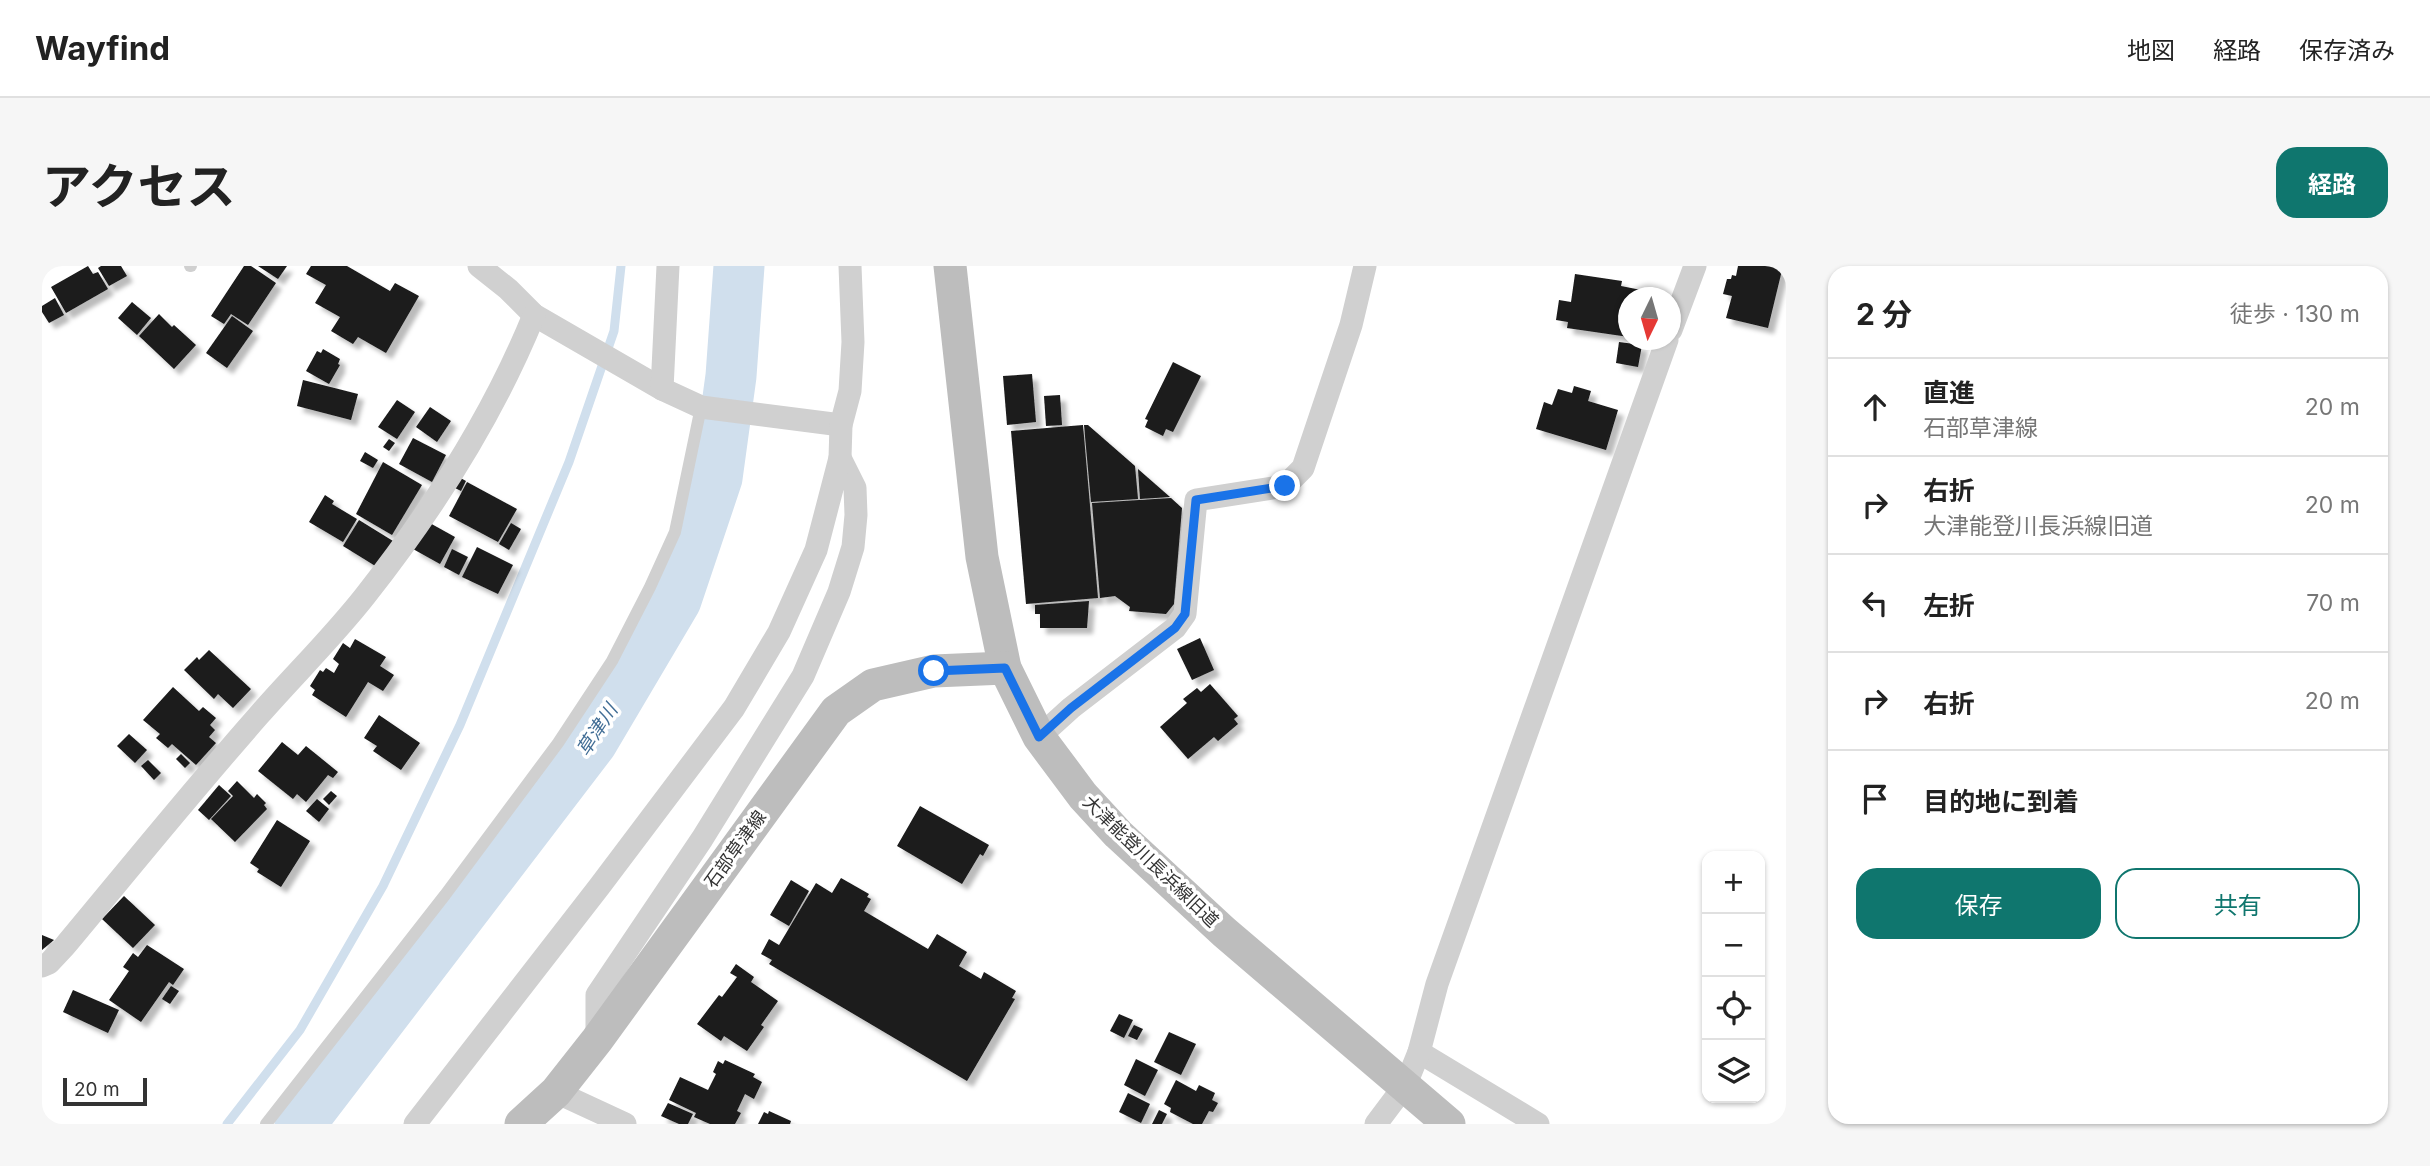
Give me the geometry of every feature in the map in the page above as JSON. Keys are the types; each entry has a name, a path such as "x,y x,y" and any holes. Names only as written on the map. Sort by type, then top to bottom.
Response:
{"street":[{"path":"479,266 508,289 534,315 662,389 710,409 841,425"},
{"path":"662,389 668,266"},
{"path":"415,1124 600,887 734,708 779,632 816,550 840,458 841,425 850,391 853,342 850,266"},
{"name":"大津能登川長浜線旧道","path":"950,266 982,557 1005,668 1039,737 1083,796 1118,834 1224,932 1406,1084 1449,1124"},
{"path":"1039,737 1071,708 1175,628 1185,614 1196,500 1285,486 1303,468 1351,325 1365,266"},
{"path":"1681,303 1695,266"},
{"path":"42,966 49,963 64,947 260,713 309,662 412,534 460,460 518,355 534,315"},
{"path":"1376,1124 1406,1084 1419,1052 1450,946 1663,350"},
{"path":"597,1040 597,995 702,839 803,676 839,592 853,547 856,515 855,488 840,458"},
{"name":"石部草津線","path":"521,1124 556,1092 597,1040 836,711 873,685 934,671 1005,668"},
{"path":"1419,1052 1538,1124"},
{"path":"556,1092 625,1124"}],"lane":[{"path":"266,1124 469,863 558,743 612,661 675,533 710,409"}],"building":[{"path":"88,266 93,274 98,272 108,289 66,313 51,287"},
{"path":"121,266 127,276 109,286 98,268"},
{"path":"244,266 251,266 276,283 248,325 231,314 224,324 211,316"},
{"path":"258,266 287,266 278,279"},
{"path":"311,266 347,266 390,291 395,283 419,296 386,353 358,337 353,344 331,331 340,317 315,303 326,285 306,274"},
{"path":"1738,266 1783,266 1768,328 1726,318 1732,296 1723,294 1727,279 1731,279 1732,275 1736,276"},
{"path":"1575,274 1622,281 1621,286 1626,287 1618,287 1618,335 1567,328 1568,322 1556,320 1559,300 1571,302"},
{"path":"55,298 64,315 49,323 42,312 42,306"},
{"path":"132,302 151,318 137,335 118,318"},
{"path":"159,314 196,345 174,369 139,336"},
{"path":"232,316 253,331 227,368 206,353"},
{"path":"323,349 340,359 340,365 329,384 306,371 317,351 321,353"},
{"path":"1618,349 1641,350 1638,367 1616,363"},
{"path":"1173,362 1201,376 1173,432 1166,429 1163,436 1145,427 1148,420 1145,419"},
{"path":"1032,374 1036,422 1007,425 1003,376"},
{"path":"303,380 358,394 351,420 297,406"},
{"path":"1574,386 1591,391 1588,401 1618,410 1606,450 1536,429 1544,402 1552,405 1558,389 1572,393"},
{"path":"1060,395 1062,425 1046,426 1044,396"},
{"path":"397,400 415,412 397,439 378,427"},
{"path":"430,407 451,421 437,442 416,427"},
{"path":"1083,425 1098,598 1026,604 1011,431"},
{"path":"1084,425 1088,425 1135,466 1138,499 1091,502"},
{"path":"413,438 446,455 432,482 399,464"},
{"path":"389,439 395,443 389,451 383,447"},
{"path":"365,452 378,460 373,468 360,461"},
{"path":"383,462 422,485 392,535 356,514"},
{"path":"1138,469 1170,497 1140,499"},
{"path":"457,476 466,481 461,491 451,486"},
{"path":"467,482 517,509 498,542 449,516"},
{"path":"325,495 334,501 332,504 357,519 343,542 309,522"},
{"path":"1171,498 1182,508 1174,604 1166,614 1129,611 1130,607 1115,596 1100,598 1092,503"},
{"path":"359,520 393,541 377,567 343,546"},
{"path":"428,522 455,537 440,564 413,549"},
{"path":"511,523 521,529 509,550 499,544"},
{"path":"477,547 513,565 498,594 462,577"},
{"path":"452,549 468,557 459,575 444,567"},
{"path":"1089,601 1087,628 1040,628 1040,614 1035,614 1035,605"},
{"path":"1200,638 1214,670 1192,680 1177,649"},
{"path":"355,639 386,657 380,666 394,675 383,691 368,682 346,717 312,695 315,690 310,686 320,670 323,672 326,668 334,673 339,664 333,659 343,643 350,648"},
{"path":"209,650 251,689 233,708 218,694 214,699 184,670"},
{"path":"1210,684 1238,716 1234,719 1238,724 1218,741 1214,737 1188,759 1160,727 1187,703 1183,699 1197,688 1201,692"},
{"path":"173,687 199,711 203,707 216,718 210,725 215,730 209,737 216,743 196,765 172,744 168,748 156,738 160,734 143,720"},
{"path":"379,715 420,743 401,770 373,751 377,746 364,738"},
{"path":"129,734 147,750 135,763 117,746"},
{"path":"282,742 298,755 306,746 338,772 333,778 328,775 306,802 297,794 293,799 258,771"},
{"path":"181,754 190,763 185,768 176,759"},
{"path":"148,760 161,773 154,780 141,766"},
{"path":"237,781 254,798 257,794 266,803 264,805 267,809 235,842 211,819 233,796 228,791"},
{"path":"219,785 231,796 209,820 198,810"},
{"path":"331,791 337,796 329,805 323,799"},
{"path":"317,799 329,809 319,822 306,811"},
{"path":"920,806 989,845 983,856 980,854 962,884 897,846"},
{"path":"277,820 310,841 281,887 257,872 259,869 250,863"},
{"path":"841,878 869,894 867,897 871,899 864,911 928,949 937,934 967,952 959,966 981,979 984,972 1016,991 1012,998 1015,999 967,1081 769,964 772,960 761,954 769,939 779,945 816,883 832,893"},
{"path":"791,880 809,891 789,926 770,915"},
{"path":"124,896 155,925 133,948 102,919"},
{"path":"42,935 54,940 42,950"},
{"path":"147,945 184,969 173,985 169,982 141,1022 109,1000 129,971 123,967 133,953 138,957"},
{"path":"736,964 754,977 751,982 778,1001 747,1051 724,1036 721,1041 697,1024 737,977 730,973"},
{"path":"171,986 179,991 170,1004 162,999"},
{"path":"73,990 119,1010 108,1033 63,1012"},
{"path":"1119,1014 1133,1020 1124,1038 1110,1031"},
{"path":"1134,1025 1143,1029 1137,1040 1128,1036"},
{"path":"1169,1032 1196,1044 1181,1075 1154,1062"},
{"path":"1136,1059 1158,1070 1145,1096 1124,1085"},
{"path":"725,1060 755,1074 753,1077 762,1082 754,1099 745,1094 737,1111 741,1113 735,1124 710,1124 694,1117 696,1113 669,1100 680,1077 708,1090 716,1074 713,1072 718,1061 723,1064"},
{"path":"1176,1080 1196,1091 1199,1085 1215,1093 1212,1100 1218,1103 1213,1112 1209,1111 1202,1124 1193,1124 1170,1112 1171,1108 1164,1104"},
{"path":"1128,1093 1150,1104 1141,1123 1119,1112"},
{"path":"668,1103 693,1114 688,1124 679,1124 661,1116"},
{"path":"1159,1110 1167,1114 1162,1124 1152,1124"},
{"path":"769,1111 791,1121 790,1124 758,1124 764,1112 768,1114"}],"waterway":[{"path":"227,1124 300,1030 383,886 460,725 569,462 614,331 621,266"},
{"name":"草津川","path":"300,1124 592,742 676,600 717,478 731,376 739,266"}],"route":[{"path":"934,671 1005,668 1039,737 1071,708 1175,628 1185,614 1196,500 1285,486"}]}
